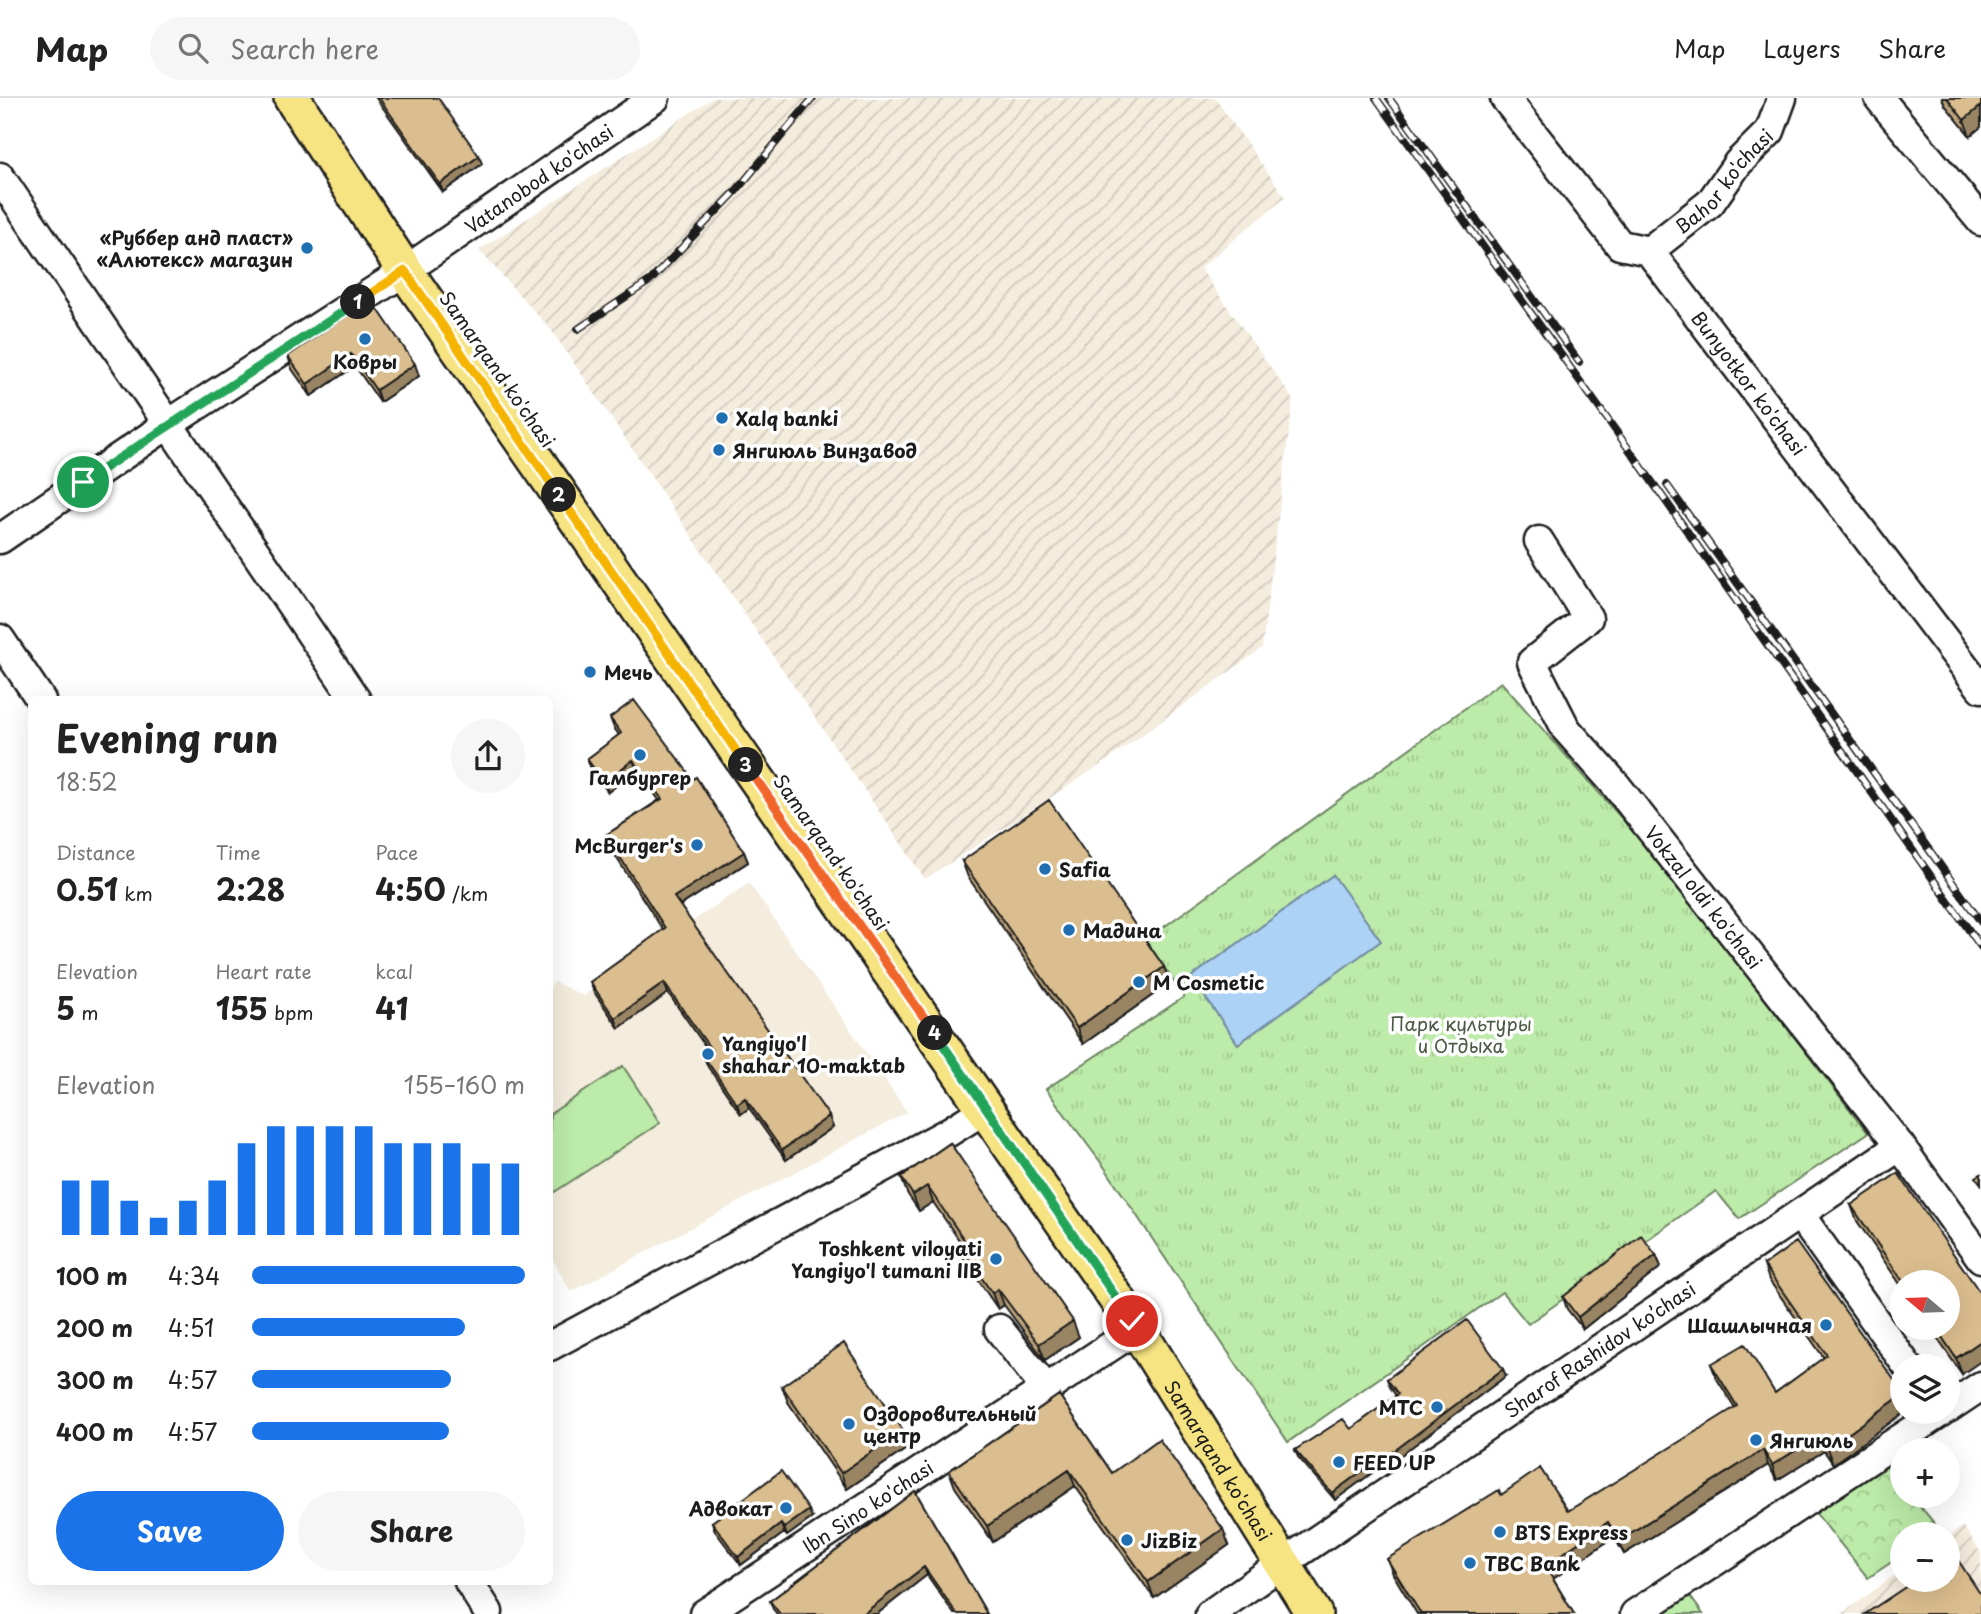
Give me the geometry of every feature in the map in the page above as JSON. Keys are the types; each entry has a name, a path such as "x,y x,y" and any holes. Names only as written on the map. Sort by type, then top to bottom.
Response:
{"main road":[{"name":"Samarqand ko'chasi","path":"292,98 413,265 995,1103 1145,1313 1291,1558 1314,1614"},
{"name":"Samarqand ko'chasi","path":"318,98 413,265"},
{"name":"Samarqand ko'chasi","path":"995,1103 1137,1329 1291,1558 1335,1614"}],"street":[{"name":"Vatanobod ko'chasi","path":"0,539 167,425 413,265 655,98"},
{"path":"1505,98 1620,246 1649,251"},
{"name":"Bahor ko'chasi","path":"1649,251 1710,203 1738,163 1770,131 1782,98"},
{"path":"1879,98 1981,221"},
{"path":"0,177 353,696"},
{"name":"Bunyotkor ko'chasi","path":"1649,251 1981,688"},
{"name":"Vokzal oldi ko'chasi","path":"1539,541 1588,618 1532,662 1566,729 1624,795 1900,1146 1981,1258"},
{"path":"0,639 38,696"},
{"path":"553,1344 947,1133 995,1103"},
{"name":"Sharof Rashidov ko’chasi","path":"1210,1614 1900,1146"},
{"path":"1800,1215 1899,1354"},
{"path":"999,1329 1046,1389"},
{"name":"Ibn Sino ko'chasi","path":"704,1614 1137,1329"},
{"path":"1960,1400 1981,1386"},
{"path":"1635,1614 1923,1424"},
{"path":"471,1585 487,1613"}],"shaded area":[{"path":"713,98 1215,98 1285,197 1200,268 1293,399 1262,648 1099,766 925,879 552,331 479,250"},
{"name":"Yangiyo'l shahar 10-maktab","path":"749,883 907,1112 571,1292 553,1260 553,984 555,982 583,996"},
{"path":"1963,1526 1981,1553 1981,1614 1842,1614 1890,1579 1890,1592 1960,1592 1960,1528"}],"green space":[{"name":"Парк культуры и Отдыха","path":"1501,682 1654,855 1868,1133 1739,1219 1716,1191 1528,1324 1502,1292 1288,1442 1105,1168 1046,1089 1184,997 1146,940"},
{"path":"623,1066 660,1123 553,1193 553,1112"},
{"path":"1879,1458 1890,1471 1890,1508 1922,1508 1933,1522 1890,1522 1890,1563 1868,1578 1810,1506"},
{"path":"1687,1592 1703,1614 1653,1614"}],"water":[{"path":"1333,875 1381,941 1238,1044 1191,977"}],"building":[{"path":"379,98 438,98 479,156 440,184"},
{"path":"1947,98 1981,98 1981,106 1964,120"},
{"name":"Ковры","path":"371,299 415,364 376,390 351,354 307,384 288,356"},
{"path":"634,700 693,779 696,777 744,852 674,897 829,1116 782,1150 745,1098 737,1104 704,1057 712,1051 664,983 615,1018 590,982 665,928 606,835 662,799 633,760 604,782 587,759 621,733 610,718"},
{"name":"Мадина","path":"1049,800 1164,967 1077,1028 962,861"},
{"name":"Toshkent viloyati Yangiyo'l tumani IIB","path":"950,1143 1073,1321 1039,1344 998,1289 992,1293 959,1245 965,1241 927,1186 913,1195 901,1177"},
{"path":"1898,1173 1981,1294 1981,1341 1960,1355 1953,1354 1944,1340 1960,1340 1960,1270 1895,1270 1851,1205"},
{"path":"1641,1235 1656,1255 1578,1317 1563,1297"},
{"path":"1796,1242 1890,1374 1890,1404 1827,1449 1819,1436 1772,1465 1763,1450 1619,1540 1608,1522 1545,1566 1574,1614 1421,1614 1387,1559 1499,1490 1501,1495 1540,1468 1568,1511 1737,1406 1711,1364 1745,1344 1775,1393 1827,1355 1764,1265"},
{"path":"1467,1320 1503,1369 1386,1457 1384,1455 1332,1493 1295,1450 1343,1419 1351,1429 1398,1394 1387,1379"},
{"name":"Оздоровительный центр","path":"844,1343 903,1430 841,1473 782,1386"},
{"path":"1059,1395 1112,1473 1159,1439 1223,1529 1148,1582 1069,1470 987,1526 949,1471"},
{"path":"781,1471 809,1510 784,1528 781,1524 738,1557 712,1522"},
{"path":"915,1491 987,1614 957,1614 924,1567 863,1614 780,1614 770,1601"},
{"path":"1960,1563 1981,1595 1981,1614 1865,1614 1898,1592 1960,1592"}],"railway":[{"path":"578,329 651,280 736,191 813,98"},
{"path":"1376,98 1636,459 1981,947"},
{"path":"1389,98 1579,362"},
{"path":"1667,485 1981,922"}],"place":[{"name":"«Руббер анд пласт» «Алютекс» магазин","path":"307,248"},
{"name":"Ковры","path":"365,339"},
{"name":"Xalq banki","path":"722,418"},
{"name":"Янгиюль Винзавод","path":"719,450"},
{"name":"Мечь","path":"590,672"},
{"name":"Гамбургер","path":"640,755"},
{"name":"McBurger's","path":"697,845"},
{"name":"Safia","path":"1045,869"},
{"name":"Мадина","path":"1069,930"},
{"name":"M Cosmetic","path":"1139,982"},
{"name":"Yangiyo'l shahar 10-maktab","path":"708,1054"},
{"name":"Toshkent viloyati Yangiyo'l tumani IIB","path":"996,1259"},
{"name":"Шашлычная","path":"1826,1325"},
{"name":"МТС","path":"1437,1407"},
{"name":"Оздоровительный центр","path":"849,1424"},
{"name":"Янгиюль","path":"1756,1440"},
{"name":"FEED UP","path":"1339,1462"},
{"name":"Адвокат","path":"786,1508"},
{"name":"BTS Express","path":"1500,1532"},
{"name":"JizBiz","path":"1127,1540"},
{"name":"TBC Bank","path":"1470,1563"}],"route":[{"path":"83,482 405,271 1132,1321"}]}
